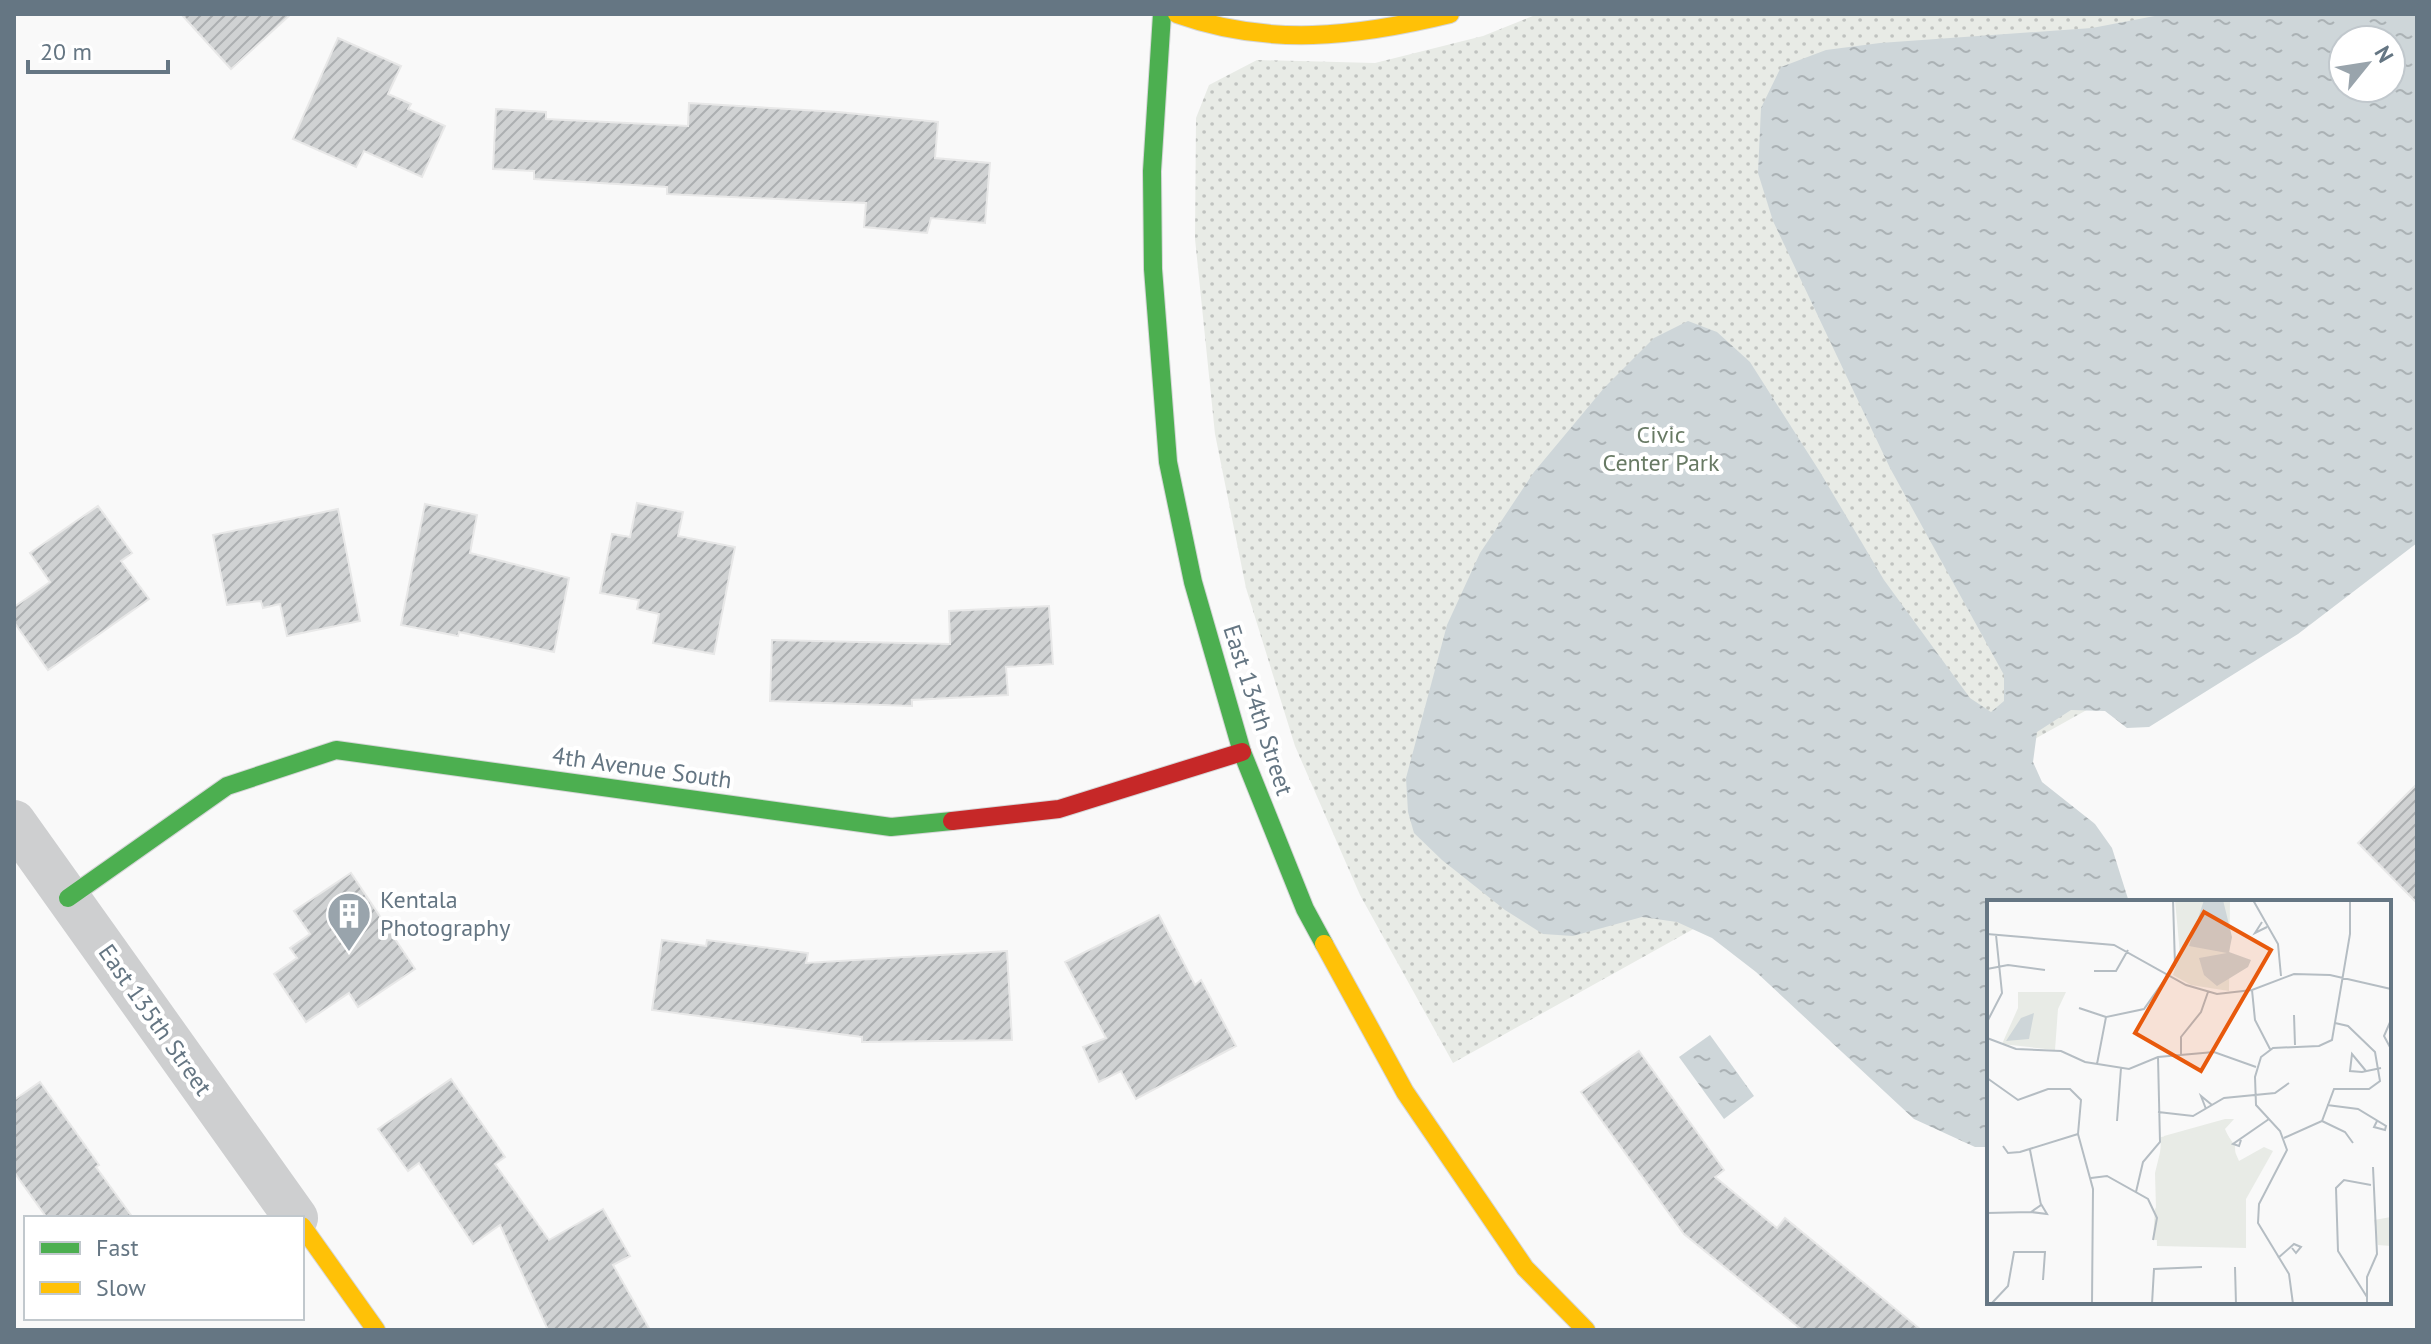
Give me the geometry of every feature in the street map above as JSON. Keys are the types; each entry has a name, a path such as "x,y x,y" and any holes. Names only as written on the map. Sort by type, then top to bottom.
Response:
{"street":[{"name":"East 134th Street","path":"1162,14 1152,171 1153,269 1168,462 1193,582 1242,752 1305,909 1405,1092 1525,1268 1586,1330"},
{"path":"1177,14 1202,25 1242,33 1327,35 1374,31 1450,14"},
{"name":"4th Avenue South","path":"68,898 227,786 336,750 891,827 1059,809 1242,752"},
{"name":"East 135th Street","path":"14,822 295,1216"},
{"path":"304,1229 376,1330"}],"green space":[{"name":"Civic Center Park","path":"1538,14 2417,14 2417,526 1453,1063 1360,895 1295,746 1246,588 1215,434 1195,239 1196,118 1209,85 1257,60 1375,63 1483,36"}],"water":[{"name":"Civic Center Park","path":"2165,14 2417,14 2417,543 2298,634 2149,727 2127,728 2105,711 2071,710 2037,732 2033,762 2042,782 2095,824 2112,848 2128,900 1987,900 1987,1147 1975,1147 1914,1119 1756,972 1712,938 1677,922 1642,917 1573,936 1543,934 1505,910 1442,860 1414,833 1408,812 1406,778 1447,625 1480,553 1534,472 1604,388 1654,338 1688,321 1717,332 1750,362 1884,580 1970,698 1991,712 2004,701 2004,675 1890,468 1773,221 1758,173 1761,108 1781,67 1826,50 1880,43 2092,28"},
{"path":"1710,1035 1754,1096 1724,1119 1679,1057"}],"building":[{"path":"181,14 291,14 231,69"},
{"path":"338,38 401,66 388,94 411,104 408,109 445,126 422,177 364,151 356,167 293,139"},
{"path":"689,103 938,122 935,158 990,163 985,223 931,218 927,233 864,227 866,203 667,194 667,187 534,179 534,171 493,169 496,109 546,112 546,119 688,126"},
{"path":"637,503 683,512 678,536 735,547 714,654 653,643 659,614 637,609 639,600 600,593 612,534 630,537"},
{"path":"425,504 477,515 470,553 569,578 554,652 459,632 458,636 401,625"},
{"path":"98,506 132,553 121,561 149,599 48,670 14,622 14,607 50,582 30,553"},
{"path":"338,509 360,621 287,636 280,604 263,608 261,601 227,605 213,535"},
{"path":"1049,606 1053,664 1006,667 1008,695 912,700 912,706 770,701 772,640 950,644 949,611"},
{"path":"2417,784 2417,903 2358,843"},
{"name":"Kentala Photography","path":"351,873 415,969 358,1007 349,993 306,1022 274,974 297,958 290,948 310,934 294,911"},
{"path":"1159,915 1195,985 1201,980 1236,1046 1136,1099 1121,1071 1099,1082 1083,1047 1106,1038 1065,962"},
{"path":"662,940 706,946 707,940 808,953 806,963 1007,951 1012,1040 862,1042 862,1037 652,1010"},
{"path":"1639,1051 1724,1170 1715,1177 1777,1228 1785,1218 1921,1330 1802,1330 1684,1234 1581,1092"},
{"path":"451,1079 505,1157 495,1164 549,1240 603,1209 630,1256 613,1265 650,1330 548,1330 500,1225 473,1244 419,1163 408,1171 378,1129"},
{"path":"40,1082 132,1216 46,1216 14,1172 14,1100"}],"traffic: fast":[{"path":"1162,14 1152,171 1153,269 1168,462 1193,582 1242,752 1305,909 1324,944"},
{"path":"68,898 227,786 336,750 891,827 952,821"}],"traffic: slow":[{"path":"1177,14 1211,24 1279,35 1347,33 1450,14"},
{"path":"1324,944 1405,1092 1525,1268 1586,1330"},
{"path":"304,1229 376,1330"}],"traffic: jam":[{"path":"952,821 1059,809 1242,752"}],"place":[{"name":"Kentala Photography","path":"349,953"}]}
